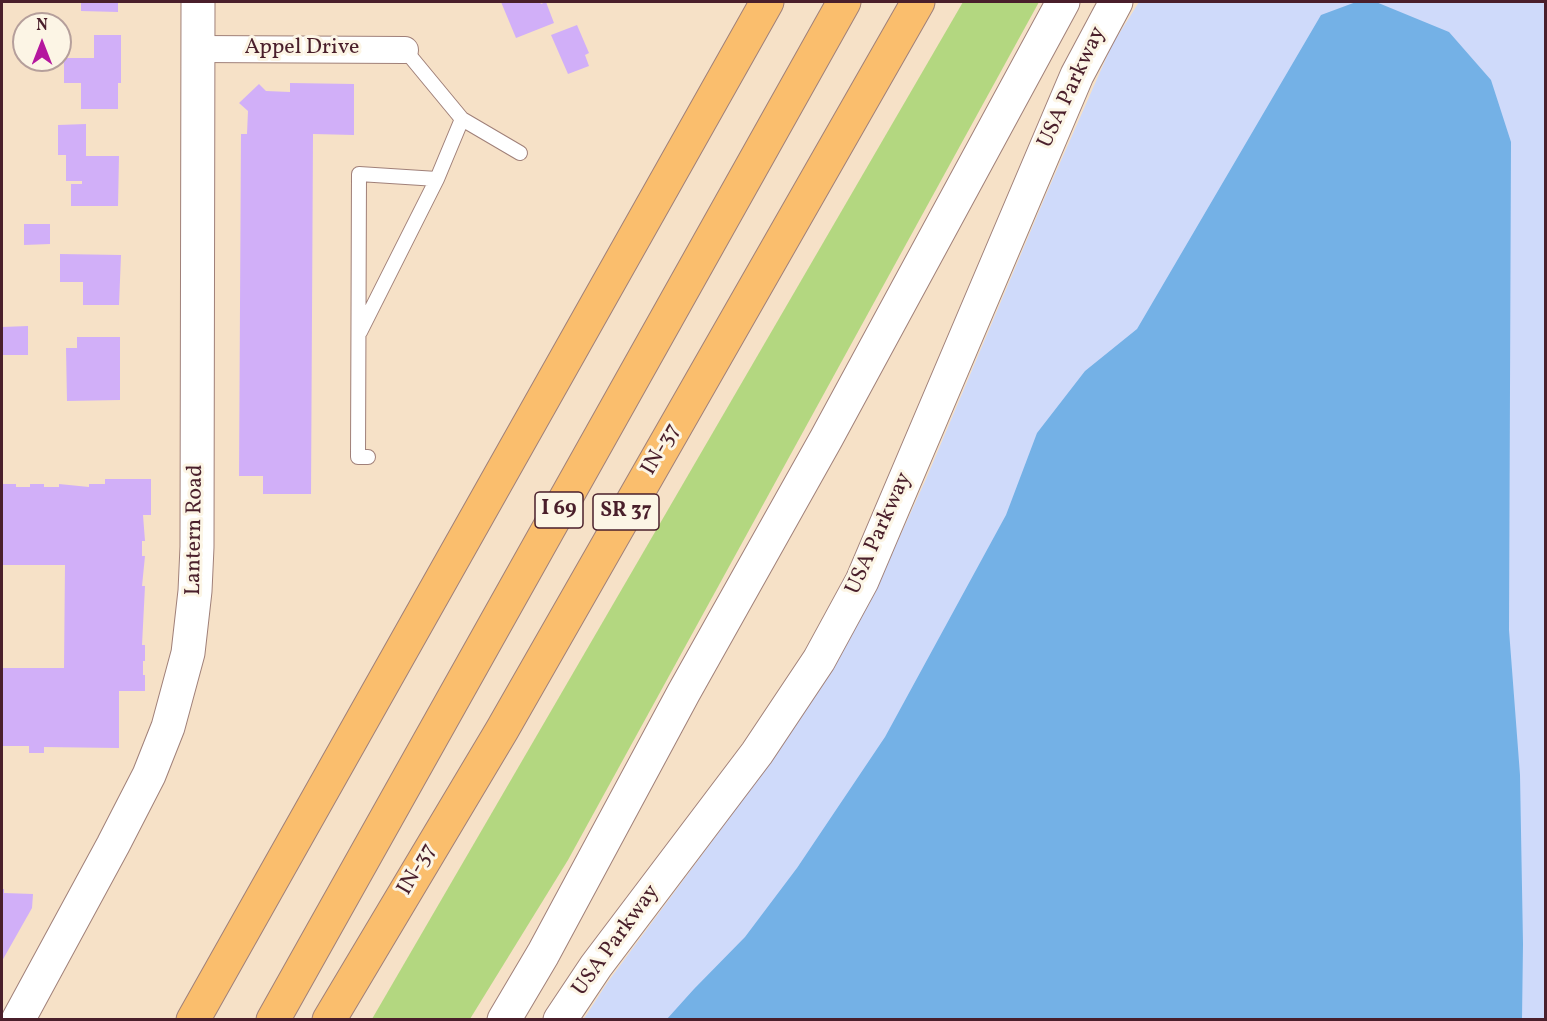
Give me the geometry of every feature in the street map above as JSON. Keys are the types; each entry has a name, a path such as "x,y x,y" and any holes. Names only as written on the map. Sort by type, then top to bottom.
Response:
{"highway":[{"path":"193,1020 766,2"},
{"name":"I 69","path":"273,1020 844,2"},
{"name":"IN-37","path":"328,1020 508,720 918,2"}],"street":[{"name":"Lantern Road","path":"18,1020 149,775 168,727 188,653 197,547 198,2"},
{"name":"USA Parkway","path":"504,1020 543,954 684,692 820,449 1063,2"},
{"name":"USA Parkway","path":"560,1020 596,966 757,753 819,660 862,580 1077,75 1107,15 1116,2"},
{"name":"Appel Drive","path":"198,49 405,50"}],"lane":[{"path":"405,50 462,119 520,153"},
{"path":"358,335 437,179 462,119"},
{"path":"368,457 358,458 359,174 437,179"}],"shaded area":[{"path":"1139,2 1545,2 1545,1019 583,1020 607,983 736,809 803,712 869,604 926,479 1112,45"}],"green space":[{"path":"963,2 1039,2 568,860 470,1019 372,1019"}],"water":[{"path":"1356,2 1376,2 1449,32 1491,80 1511,142 1509,630 1520,775 1522,1019 667,1019 745,937 797,868 885,737 1006,515 1037,433 1085,371 1137,329 1321,15"}],"building":[{"path":"81,2 118,2 118,12 81,11"},
{"path":"501,2 540,2 541,4 546,2 554,23 516,38"},
{"path":"577,25 589,53 585,55 589,66 568,74 551,35"},
{"path":"94,35 121,35 121,83 118,83 118,109 81,109 81,83 64,83 64,72 72,72 72,58 94,58"},
{"path":"290,83 354,84 354,135 313,134 311,494 263,494 263,476 239,476 241,134 247,134 248,111 239,103 259,84 266,91 290,92"},
{"path":"86,124 86,156 119,156 118,206 71,206 71,184 82,184 82,181 66,181 66,155 58,155 58,125"},
{"path":"24,224 50,224 50,244 24,245"},
{"path":"60,254 121,255 119,305 83,305 83,282 60,282"},
{"path":"28,326 28,355 2,355 2,327"},
{"path":"77,337 120,337 120,400 67,401 66,348 77,348"},
{"path":"105,479 151,479 151,515 143,515 145,541 142,541 142,556 145,556 142,586 145,586 142,645 145,645 143,675 145,675 145,691 119,691 119,748 44,747 44,753 29,753 29,746 2,746 2,668 64,668 65,565 2,565 2,484 16,484 16,487 44,484 44,487 59,487 59,484 89,487 89,484 105,484"},
{"path":"2,889 4,893 33,894 32,908 2,961"}]}
